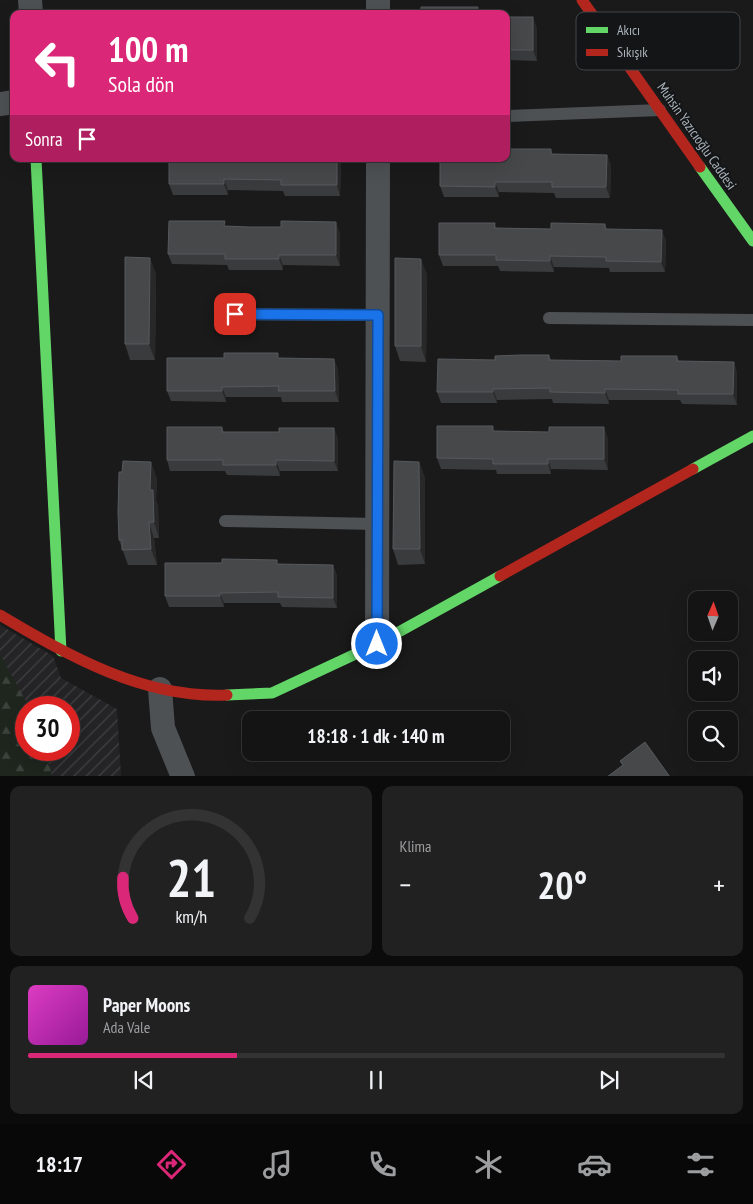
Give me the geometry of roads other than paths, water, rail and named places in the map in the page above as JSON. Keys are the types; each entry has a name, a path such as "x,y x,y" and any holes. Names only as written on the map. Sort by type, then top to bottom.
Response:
{"street":[{"name":"Muhsin Yazıcıoğlu Caddesi","path":"582,0 591,12"},
{"name":"Muhsin Yazıcıoğlu Caddesi","path":"632,70 753,241"},
{"path":"36,162 61,650"},
{"path":"377,644 378,162"},
{"path":"0,615 61,650 129,680 160,689 208,696 272,693 377,644 753,436"},
{"path":"160,689 163,728 183,776"}],"lane":[{"path":"510,116 660,110"},
{"path":"235,314 378,315"},
{"path":"549,318 753,320"},
{"path":"225,521 377,524"}]}
